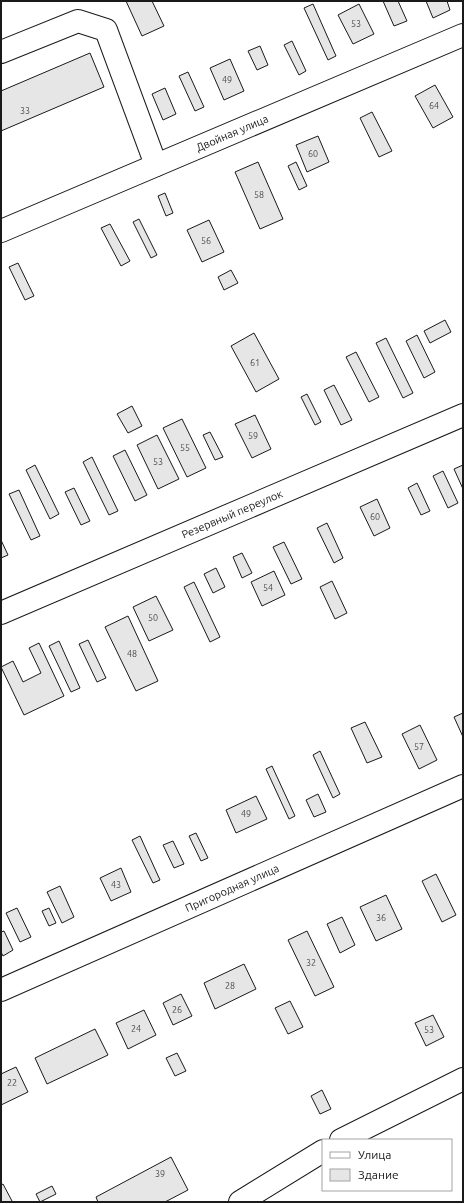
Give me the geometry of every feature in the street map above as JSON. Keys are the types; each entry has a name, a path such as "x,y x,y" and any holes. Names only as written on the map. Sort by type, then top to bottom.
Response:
{"street":[{"path":"3,46 78,21 106,30 156,165"},
{"name":"Двойная улица","path":"1,231 463,35"},
{"name":"Резервный переулок","path":"1,613 463,415"},
{"name":"Пригородная улица","path":"1,990 463,786"},
{"path":"343,1139 463,1079"},
{"path":"240,1202 322,1152"}],"building":[{"path":"126,1 152,1 164,26 142,36"},
{"path":"383,1 398,1 407,21 394,26"},
{"path":"426,1 447,1 450,10 433,18"},
{"path":"313,4 336,56 328,60 304,8"},
{"path":"359,4 374,34 353,44 338,15"},
{"path":"292,41 306,71 299,75 284,45"},
{"path":"260,46 268,65 257,70 248,51"},
{"path":"90,53 104,87 1,131 1,91"},
{"path":"230,59 244,91 224,100 210,68"},
{"path":"188,72 204,107 195,111 179,76"},
{"path":"435,85 453,117 433,128 415,96"},
{"path":"165,88 176,114 163,120 152,94"},
{"path":"372,112 392,151 379,157 360,118"},
{"path":"318,136 329,162 307,172 296,145"},
{"path":"258,162 283,219 260,229 235,172"},
{"path":"296,162 307,186 299,190 288,166"},
{"path":"165,193 173,213 166,216 158,196"},
{"path":"139,219 157,255 151,258 133,222"},
{"path":"209,220 224,252 202,262 187,230"},
{"path":"110,224 130,261 121,266 101,228"},
{"path":"18,263 34,296 25,300 9,267"},
{"path":"231,270 238,283 224,290 218,277"},
{"path":"445,320 451,332 430,343 424,331"},
{"path":"254,333 279,379 256,392 231,346"},
{"path":"417,335 435,372 424,378 406,341"},
{"path":"386,338 413,393 403,398 376,343"},
{"path":"356,352 379,397 369,402 346,357"},
{"path":"334,385 352,420 341,425 324,390"},
{"path":"307,394 321,422 315,425 301,397"},
{"path":"132,406 142,426 128,433 117,414"},
{"path":"255,415 271,449 252,458 235,424"},
{"path":"182,419 206,468 187,477 163,428"},
{"path":"210,432 223,457 215,460 203,435"},
{"path":"157,435 179,479 158,489 137,445"},
{"path":"125,450 147,495 135,501 113,456"},
{"path":"92,457 118,511 109,515 83,462"},
{"path":"35,465 59,514 50,519 26,470"},
{"path":"463,465 463,489 454,469"},
{"path":"443,471 458,503 448,508 433,476"},
{"path":"417,483 430,511 421,515 408,488"},
{"path":"74,488 90,521 81,525 65,492"},
{"path":"19,490 40,536 31,540 9,494"},
{"path":"377,499 390,528 374,536 360,507"},
{"path":"327,523 343,558 334,563 317,528"},
{"path":"1,540 8,555 1,558"},
{"path":"284,542 302,579 291,584 273,547"},
{"path":"242,553 252,573 242,578 233,557"},
{"path":"216,568 225,587 213,593 204,574"},
{"path":"274,571 285,595 262,606 251,582"},
{"path":"332,581 347,613 335,619 320,587"},
{"path":"194,582 220,637 210,642 184,587"},
{"path":"156,596 173,630 149,641 133,607"},
{"path":"128,616 158,681 136,691 105,627"},
{"path":"88,640 106,678 97,682 79,644"},
{"path":"59,641 80,688 71,692 49,646"},
{"path":"39,643 64,696 24,715 1,667 13,661 23,682 41,673 29,648"},
{"path":"463,713 463,737 454,717"},
{"path":"365,722 382,757 367,763 351,728"},
{"path":"420,725 437,760 419,769 402,734"},
{"path":"320,751 340,794 333,798 313,755"},
{"path":"272,766 295,816 289,819 266,769"},
{"path":"318,794 326,812 314,817 306,800"},
{"path":"256,796 267,819 236,833 226,810"},
{"path":"196,833 208,858 201,861 189,836"},
{"path":"140,836 160,880 153,883 132,840"},
{"path":"173,841 184,864 174,868 163,845"},
{"path":"121,868 131,892 111,901 100,878"},
{"path":"436,874 456,915 442,922 422,881"},
{"path":"60,886 74,917 62,923 47,892"},
{"path":"386,895 402,929 376,941 360,907"},
{"path":"17,908 31,937 20,942 6,913"},
{"path":"49,908 56,923 49,926 42,911"},
{"path":"342,917 355,945 340,953 327,924"},
{"path":"4,931 13,950 3,956 1,952 1,932"},
{"path":"307,931 334,987 315,996 288,940"},
{"path":"244,964 256,989 215,1009 204,983"},
{"path":"181,994 192,1016 173,1025 163,1003"},
{"path":"290,1001 303,1027 288,1034 275,1008"},
{"path":"144,1010 156,1035 128,1049 116,1023"},
{"path":"433,1015 444,1037 426,1046 415,1023"},
{"path":"95,1029 108,1055 47,1084 35,1058"},
{"path":"177,1053 186,1071 175,1076 166,1058"},
{"path":"16,1067 28,1092 1,1105 1,1074"},
{"path":"322,1090 331,1109 320,1114 311,1096"},
{"path":"171,1157 188,1190 165,1202 98,1202 96,1197"},
{"path":"3,1184 12,1201 10,1202 1,1202 1,1185"},
{"path":"52,1186 56,1194 40,1202 36,1194"}]}
